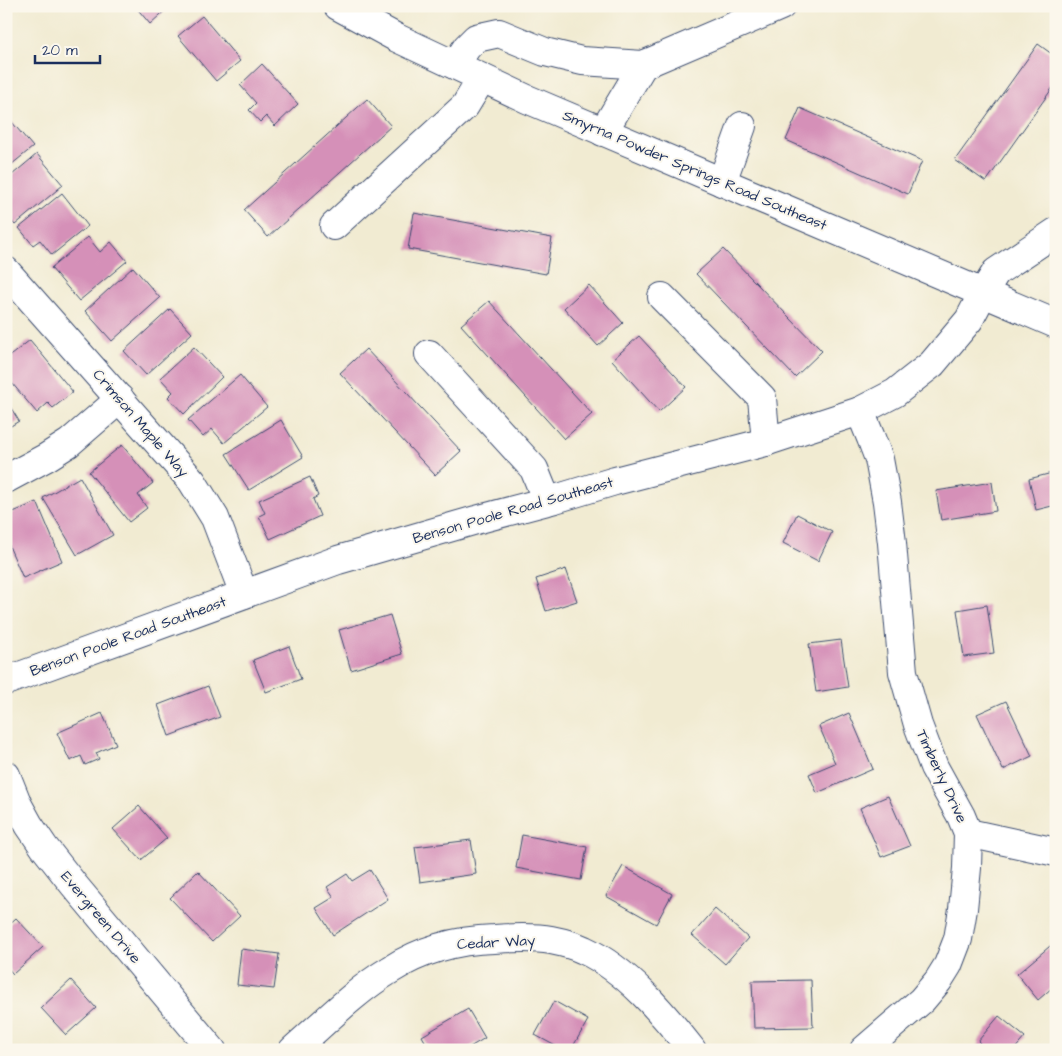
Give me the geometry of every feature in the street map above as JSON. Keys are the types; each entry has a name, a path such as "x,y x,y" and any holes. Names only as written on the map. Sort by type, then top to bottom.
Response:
{"street":[{"name":"Smyrna Powder Springs Road Southeast","path":"338,6 397,38 527,99 1056,324"},
{"path":"455,65 467,47 476,38 500,33 545,52 582,61 643,65 780,6"},
{"path":"603,132 643,65"},
{"path":"334,226 465,106 482,78"},
{"path":"722,182 742,126"},
{"name":"Benson Poole Road Southeast","path":"6,680 338,560 476,520 547,502 615,481 766,442 860,411 894,392 932,364 970,320 996,272 1056,232"},
{"name":"Crimson Maple Way","path":"6,271 192,480 215,518 244,594"},
{"path":"662,297 762,398 766,442"},
{"path":"428,354 534,469 547,502"},
{"path":"6,479 41,461 69,443 120,399"},
{"name":"Timberly Drive","path":"860,411 878,460 887,502 903,672 918,726 934,767 961,816 968,833 963,909 958,939 948,965 938,981 922,1000 864,1050"},
{"name":"Evergreen Drive","path":"6,775 22,812 44,847 212,1050"},
{"path":"968,833 1056,852"},
{"name":"Cedar Way","path":"293,1050 365,987 391,969 421,954 450,944 514,938 558,942 583,950 611,966 636,987 692,1050"}],"building":[{"path":"135,6 170,6 150,24"},
{"path":"202,16 240,61 216,81 178,36"},
{"path":"1038,44 1056,57 1056,83 986,182 955,160"},
{"path":"262,64 298,104 275,126 266,116 260,122 249,110 256,103 240,85"},
{"path":"367,99 391,126 268,237 244,210"},
{"path":"800,108 922,161 908,194 786,140"},
{"path":"6,115 33,147 6,169"},
{"path":"37,154 63,185 15,225 6,215 6,180"},
{"path":"62,193 88,226 52,255 40,240 33,245 19,228"},
{"path":"414,213 552,238 546,274 408,249"},
{"path":"88,237 100,252 111,242 127,261 79,301 51,268"},
{"path":"723,249 822,351 795,377 696,274"},
{"path":"133,267 160,298 112,341 85,311"},
{"path":"589,285 623,323 598,346 564,308"},
{"path":"489,301 592,414 564,439 461,325"},
{"path":"170,309 192,333 146,375 124,351"},
{"path":"639,336 686,387 659,412 612,360"},
{"path":"30,340 73,392 53,408 48,403 37,413 6,376 6,359"},
{"path":"194,347 222,377 184,414 168,397 173,392 160,378"},
{"path":"366,349 461,451 435,475 340,373"},
{"path":"240,375 267,407 224,443 212,429 203,437 188,420"},
{"path":"6,400 19,421 6,429"},
{"path":"281,420 303,457 249,490 226,454"},
{"path":"122,445 153,483 138,495 147,508 129,522 89,472"},
{"path":"1056,472 1056,505 1036,510 1029,479"},
{"path":"80,477 113,535 77,555 43,498"},
{"path":"310,477 318,496 313,499 320,516 270,539 259,516 265,513 259,500"},
{"path":"992,482 996,511 941,520 936,491"},
{"path":"37,502 62,561 23,578 6,539 6,515"},
{"path":"797,514 832,532 818,561 783,543"},
{"path":"566,569 577,601 546,611 536,579"},
{"path":"987,605 994,653 964,657 957,610"},
{"path":"390,615 402,654 351,670 339,630"},
{"path":"841,640 848,687 816,692 809,644"},
{"path":"289,646 301,679 266,692 253,660"},
{"path":"208,686 220,717 169,736 158,705"},
{"path":"1006,701 1032,756 1003,770 977,714"},
{"path":"102,713 116,744 96,753 99,759 85,765 81,756 70,761 57,733"},
{"path":"849,713 873,769 817,793 809,774 835,763 819,726"},
{"path":"888,796 910,846 881,857 860,808"},
{"path":"139,806 167,838 141,860 113,829"},
{"path":"522,835 587,847 581,880 516,868"},
{"path":"471,840 476,874 420,882 415,847"},
{"path":"623,866 672,894 656,924 606,896"},
{"path":"370,870 388,899 333,935 316,908 334,897 327,887 347,874 352,881"},
{"path":"198,871 240,916 212,942 170,898"},
{"path":"715,909 748,938 725,964 692,935"},
{"path":"16,918 43,947 13,974 6,966 6,927"},
{"path":"1056,941 1056,991 1053,987 1038,1000 1017,974"},
{"path":"241,949 279,954 274,989 237,985"},
{"path":"71,980 96,1008 66,1035 41,1008"},
{"path":"811,980 813,1027 754,1028 752,981"},
{"path":"554,1001 588,1020 571,1050 563,1050 535,1035"},
{"path":"468,1009 485,1038 465,1050 430,1050 422,1036"},
{"path":"999,1016 1025,1037 1014,1050 975,1050 980,1043 978,1041"},
{"path":"122,1044 128,1050 116,1050"}]}
